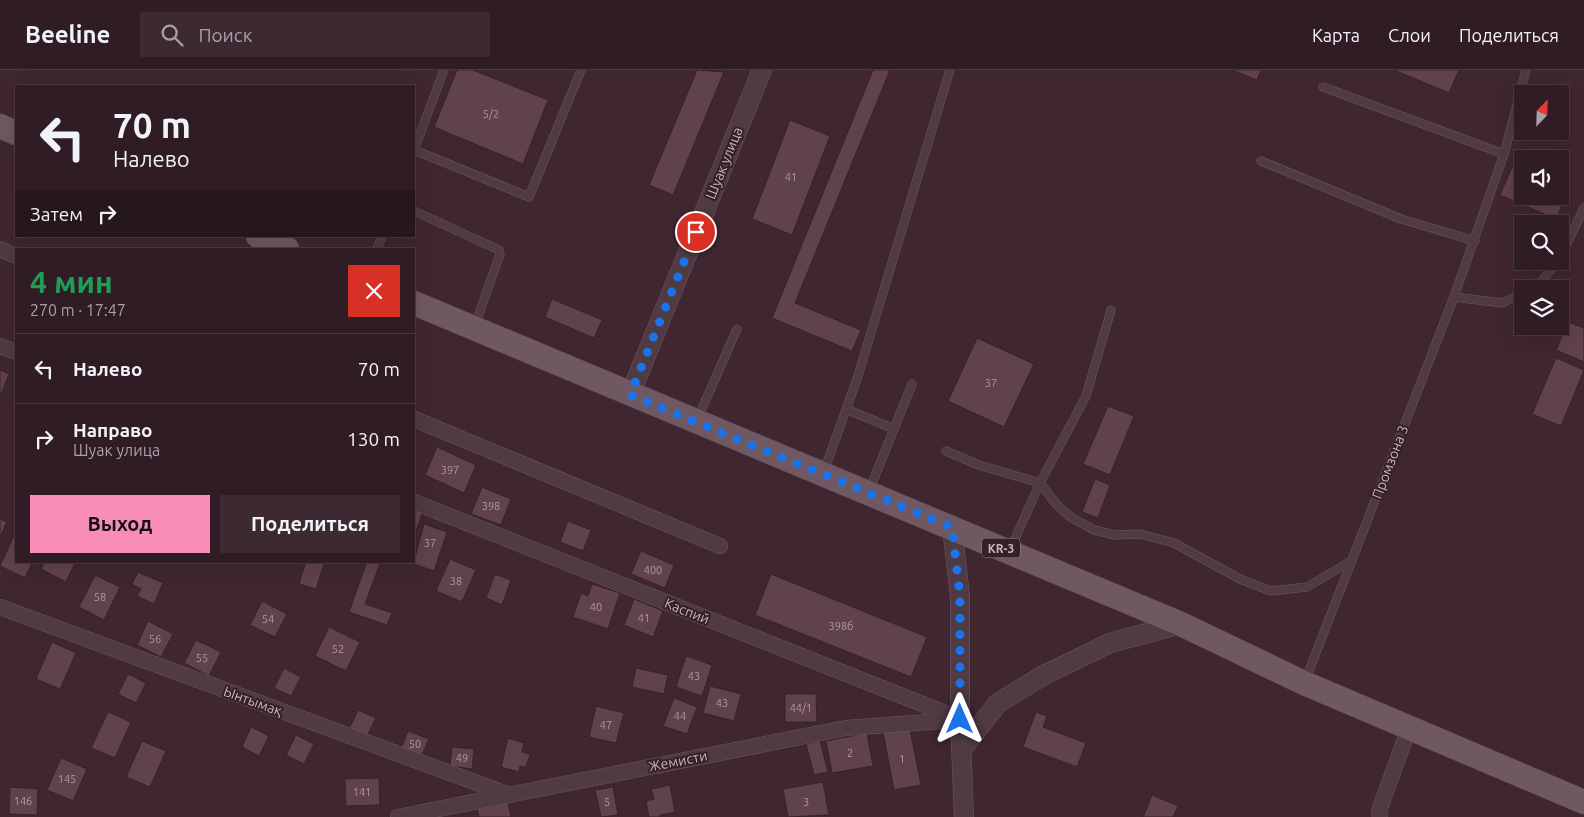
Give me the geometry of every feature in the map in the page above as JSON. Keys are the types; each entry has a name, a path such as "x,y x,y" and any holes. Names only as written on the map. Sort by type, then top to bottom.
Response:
{"main road":[{"path":"0,126 15,133"},
{"path":"260,237 285,248"},
{"name":"KR-3","path":"415,303 1181,624 1304,683 1584,802"}],"street":[{"name":"Шуак улица","path":"630,395 762,70"},
{"path":"0,249 15,256"},
{"path":"0,346 15,352"},
{"path":"415,419 720,546"},
{"name":"Каспий","path":"415,502 960,719"},
{"path":"952,527 960,596 960,719 964,817"},
{"name":"Ынтымақ","path":"0,607 507,794"},
{"path":"961,750 998,703 1044,675 1110,643 1181,624"},
{"name":"Жемисти","path":"398,817 846,728 960,719"},
{"path":"1380,817 1379,811 1409,728"}],"lane":[{"path":"415,147 444,70"},
{"path":"415,150 528,197 581,70"},
{"path":"823,474 846,408 950,70"},
{"name":"Промзона 3","path":"1304,683 1475,241 1504,154 1526,70"},
{"path":"1323,87 1504,154"},
{"path":"1261,161 1401,219 1475,241"},
{"path":"1569,239 1584,208"},
{"path":"415,211 499,250 500,254 473,328"},
{"path":"1542,280 1551,270"},
{"path":"1454,296 1502,303 1514,298"},
{"path":"1009,552 1040,483 1086,396 1111,310"},
{"path":"696,422 737,329"},
{"path":"869,493 912,384"},
{"path":"846,408 894,429"},
{"path":"946,451 979,465 1040,483 1057,505 1072,518 1094,530 1114,535 1140,534 1174,542 1240,579 1271,591 1306,587 1352,561"}],"building":[{"path":"457,70 473,70 548,100 523,164 434,127"},
{"path":"697,70 724,72 673,195 649,185"},
{"path":"873,70 890,70 795,303 861,330 852,351 772,318"},
{"path":"1232,70 1261,70 1257,80"},
{"path":"1394,70 1459,70 1449,93"},
{"path":"790,120 830,136 792,235 752,219"},
{"path":"1512,167 1514,168 1514,201 1500,195"},
{"path":"1523,205 1562,205 1558,215 1547,215"},
{"path":"552,299 602,320 594,338 545,317"},
{"path":"1569,322 1584,328 1584,362 1556,350 1562,335 1569,335"},
{"path":"977,338 1034,364 1004,427 948,401"},
{"path":"1556,358 1584,370 1561,426 1532,414"},
{"path":"0,370 9,374 0,397"},
{"path":"1108,406 1134,416 1110,475 1083,464"},
{"path":"437,447 476,465 464,493 425,475"},
{"path":"1095,479 1110,485 1098,518 1082,512"},
{"path":"482,487 511,499 501,525 471,514"},
{"path":"415,507 423,511 415,534"},
{"path":"0,519 7,522 0,537"},
{"path":"568,521 591,530 583,551 560,542"},
{"path":"424,524 447,532 434,571 411,563 415,563"},
{"path":"15,533 15,563 32,563 25,578 0,566"},
{"path":"641,551 674,565 665,588 631,574"},
{"path":"450,559 476,570 462,602 436,591"},
{"path":"44,563 75,563 66,582 41,569"},
{"path":"305,563 324,563 316,589 299,584"},
{"path":"366,563 380,563 365,604 392,613 387,625 349,612"},
{"path":"138,572 163,583 154,604 137,596 141,589 132,584"},
{"path":"495,574 511,580 502,605 486,598"},
{"path":"771,574 927,637 911,677 755,615"},
{"path":"95,575 120,587 104,620 79,607"},
{"path":"592,584 620,593 608,629 573,617 581,593 588,596"},
{"path":"634,599 663,611 653,637 624,625"},
{"path":"262,601 287,614 275,637 250,625"},
{"path":"148,621 173,634 161,657 137,645"},
{"path":"329,627 360,642 346,671 315,656"},
{"path":"196,640 221,652 209,676 184,663"},
{"path":"52,642 76,653 60,689 36,679"},
{"path":"686,656 712,665 702,696 676,687"},
{"path":"284,668 301,677 291,696 274,688"},
{"path":"636,668 668,675 664,694 632,687"},
{"path":"128,674 146,683 136,703 118,694"},
{"path":"710,686 741,694 734,721 703,713"},
{"path":"785,694 816,694 817,722 785,722"},
{"path":"674,698 697,707 687,734 663,726"},
{"path":"596,706 624,713 616,743 589,737"},
{"path":"358,710 376,718 366,738 349,729"},
{"path":"108,712 131,722 115,758 91,748"},
{"path":"1036,712 1047,716 1043,727 1086,743 1077,767 1023,747"},
{"path":"251,727 269,736 259,756 242,747"},
{"path":"910,729 921,785 894,790 883,732"},
{"path":"408,731 429,739 421,757 401,749"},
{"path":"867,733 873,766 832,773 826,741"},
{"path":"296,735 314,744 304,764 286,755"},
{"path":"508,738 524,743 522,752 530,754 526,767 520,766 519,772 501,767"},
{"path":"142,741 166,751 150,787 126,777"},
{"path":"820,741 828,772 814,775 806,744"},
{"path":"452,747 474,749 472,769 450,766"},
{"path":"61,758 87,769 73,801 47,790"},
{"path":"379,778 380,805 346,806 345,779"},
{"path":"823,782 829,815 788,817 783,789"},
{"path":"670,785 675,812 660,815 660,817 649,817 646,801 654,799 651,789"},
{"path":"10,787 38,789 37,815 9,814"},
{"path":"613,787 618,815 601,817 595,790"},
{"path":"1152,795 1178,806 1173,817 1143,817"},
{"path":"508,802 511,817 479,817 477,809"}],"route":[{"path":"696,232 630,395 952,527 960,596 960,719"}]}
